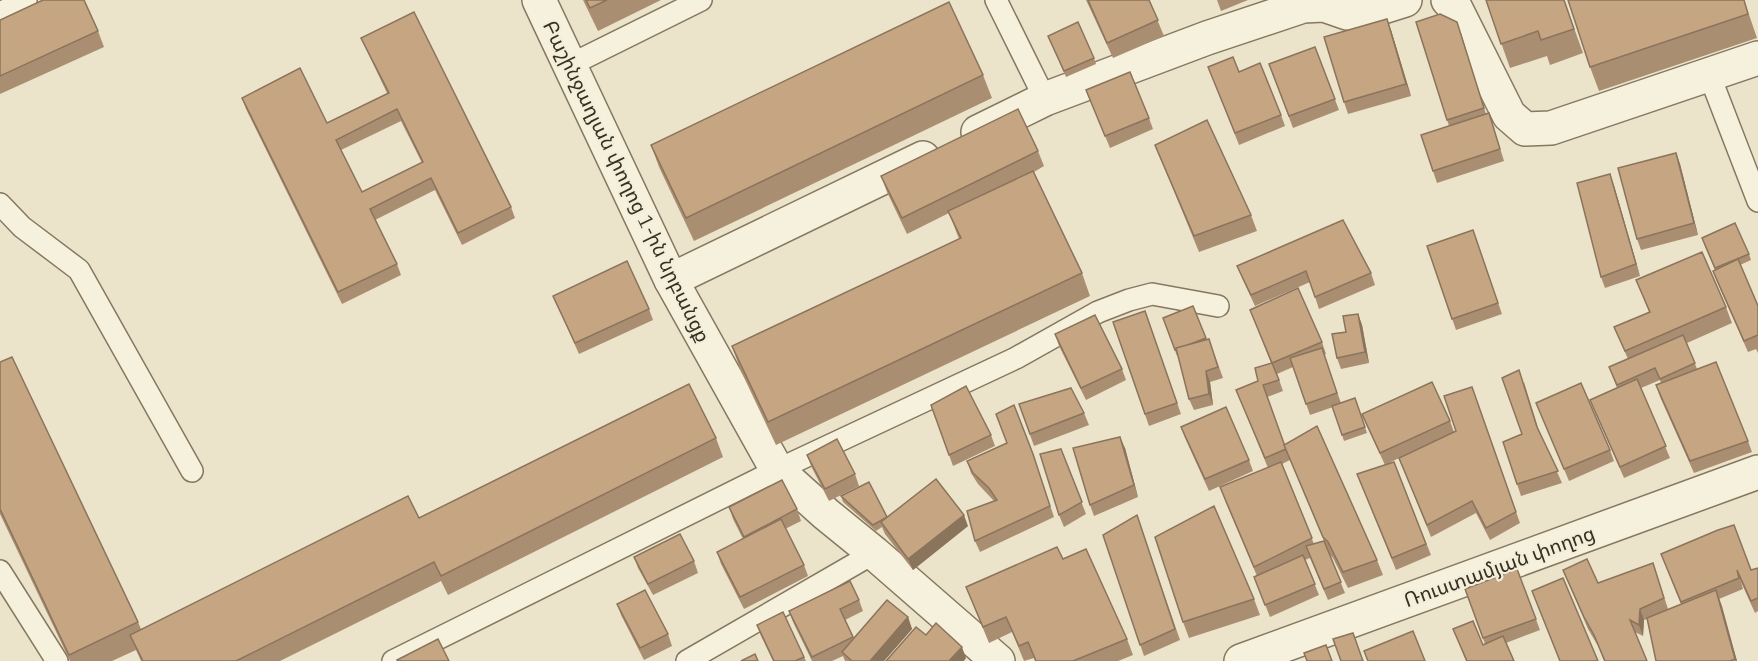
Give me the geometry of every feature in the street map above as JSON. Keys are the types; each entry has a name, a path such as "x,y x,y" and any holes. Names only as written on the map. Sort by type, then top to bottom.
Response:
{"street":[{"name":"Բաշինջաղյան փողոց 1-ին նրբանցք","path":"539,0 671,280 777,470 998,661"},
{"path":"671,280 1050,97 1206,38 1303,6 1324,5 1347,13 1367,12 1405,0"},
{"path":"1448,0 1455,7 1509,115 1525,129 1551,128 1758,58"},
{"name":"Ռուստամյան փողոց","path":"1241,661 1758,472"}],"lane":[{"path":"0,13 26,0"},
{"path":"570,65 701,0"},
{"path":"996,0 1050,97"},
{"path":"1709,74 1758,201"},
{"path":"0,204 22,226 79,270 192,471"},
{"path":"393,661 777,470 1016,358 1098,312 1152,294 1218,306"},
{"path":"687,661 874,553"},
{"path":"0,571 57,661"}],"building":[{"path":"43,0 84,0 98,31 0,76 0,20"},
{"path":"586,0 607,0 590,8"},
{"path":"1088,0 1149,0 1158,20 1107,43"},
{"path":"1486,0 1564,0 1574,29 1541,40 1538,31 1501,44"},
{"path":"1568,0 1744,0 1748,14 1590,67"},
{"path":"949,2 983,75 686,218 651,145"},
{"path":"414,12 511,207 458,233 431,178 370,209 397,264 338,292 242,98 300,68 327,123 389,93 361,38","holes":["397,109 423,162 362,192 336,140"]},
{"path":"1440,14 1457,22 1484,108 1447,120 1416,22"},
{"path":"1387,19 1406,84 1344,102 1324,37"},
{"path":"1078,22 1094,58 1064,71 1048,36"},
{"path":"1315,47 1335,99 1289,116 1269,64"},
{"path":"1233,57 1239,72 1260,63 1281,115 1235,133 1208,67"},
{"path":"1130,72 1149,118 1105,136 1086,90"},
{"path":"1018,109 1038,151 902,218 881,176"},
{"path":"1489,113 1500,149 1433,171 1421,135"},
{"path":"1207,120 1251,215 1194,236 1155,145"},
{"path":"1676,153 1694,223 1637,239 1618,168"},
{"path":"1033,171 1082,273 768,422 732,346 961,238 948,211"},
{"path":"1610,174 1636,264 1601,277 1577,183"},
{"path":"1343,220 1371,273 1315,297 1306,271 1251,295 1237,266"},
{"path":"1735,223 1749,254 1715,268 1702,238"},
{"path":"1473,230 1498,303 1452,319 1427,246"},
{"path":"1702,252 1726,307 1625,351 1614,327 1650,312 1636,280"},
{"path":"1738,259 1758,306 1758,335 1744,341 1713,271"},
{"path":"627,261 649,309 575,343 553,296"},
{"path":"1298,288 1322,342 1272,363 1250,310"},
{"path":"1193,306 1206,338 1175,350 1163,318"},
{"path":"1145,311 1177,403 1145,414 1113,322"},
{"path":"1358,314 1365,352 1337,358 1332,334 1346,332 1343,316"},
{"path":"1095,315 1122,369 1081,388 1055,334"},
{"path":"1683,335 1695,363 1660,379 1655,368 1617,385 1609,367"},
{"path":"1209,339 1218,367 1206,371 1209,394 1189,399 1176,348"},
{"path":"1322,348 1337,393 1306,404 1290,358"},
{"path":"12,357 138,622 69,655 0,509 0,362"},
{"path":"1716,362 1748,441 1690,461 1656,385"},
{"path":"1272,363 1279,380 1263,385 1286,449 1265,458 1236,390 1258,381 1255,368"},
{"path":"1519,370 1537,427 1558,471 1517,484 1503,442 1522,434 1502,378"},
{"path":"1637,379 1666,446 1620,467 1590,400"},
{"path":"1432,382 1450,421 1380,453 1362,414"},
{"path":"1581,383 1610,450 1564,469 1536,403"},
{"path":"689,384 716,438 441,576 434,562 236,661 143,661 130,635 408,496 419,518"},
{"path":"966,386 991,435 949,455 931,405"},
{"path":"1472,387 1516,512 1486,528 1472,501 1427,525 1399,458 1456,431 1444,396"},
{"path":"1071,388 1084,413 1030,434 1019,404"},
{"path":"1355,398 1365,427 1342,435 1332,406"},
{"path":"1014,405 1050,506 975,541 967,511 997,500 989,488 973,473 967,461 1007,443 996,414"},
{"path":"1226,407 1249,460 1205,479 1181,427"},
{"path":"1317,426 1377,560 1343,572 1328,542 1323,537 1284,445"},
{"path":"1120,437 1134,485 1090,505 1073,448"},
{"path":"837,439 855,474 825,489 807,455"},
{"path":"1061,449 1082,502 1059,515 1040,454"},
{"path":"1281,462 1312,538 1254,567 1220,487"},
{"path":"1394,462 1426,544 1392,558 1357,474"},
{"path":"936,479 964,515 908,559 881,522"},
{"path":"782,480 797,509 744,537 729,507"},
{"path":"869,482 887,517 873,525 841,496"},
{"path":"1214,506 1254,599 1183,622 1155,537"},
{"path":"1137,515 1175,629 1140,645 1103,535"},
{"path":"781,519 804,565 740,597 717,552"},
{"path":"1734,525 1751,570 1758,568 1758,598 1751,601 1737,570 1739,578 1681,602 1661,554"},
{"path":"680,534 694,561 648,584 634,557"},
{"path":"1324,541 1341,582 1324,589 1306,546"},
{"path":"1057,547 1063,559 1086,549 1127,639 1073,661 1036,661 1028,642 1019,646 1006,617 983,627 966,587"},
{"path":"1303,555 1315,584 1265,605 1254,577"},
{"path":"1587,559 1598,583 1653,563 1664,598 1640,609 1639,625 1630,620 1647,661 1605,661 1563,570"},
{"path":"1517,569 1536,619 1483,638 1465,589"},
{"path":"1563,578 1598,661 1560,661 1532,591"},
{"path":"850,581 859,600 840,609 853,637 812,657 789,611"},
{"path":"645,590 668,634 640,648 617,604"},
{"path":"1716,590 1735,659 1730,661 1656,661 1647,618"},
{"path":"887,600 908,617 870,661 852,661 842,652"},
{"path":"783,612 804,657 795,661 774,661 757,625"},
{"path":"1473,621 1483,645 1503,636 1514,661 1467,661 1453,629"},
{"path":"936,623 962,647 949,661 886,661 916,627 926,635"},
{"path":"1413,631 1425,661 1368,661 1364,651"},
{"path":"1353,633 1363,661 1341,661 1333,639"},
{"path":"438,639 449,661 397,660"},
{"path":"1326,645 1332,661 1307,661 1304,653"},
{"path":"755,654 758,661 741,661"}]}
